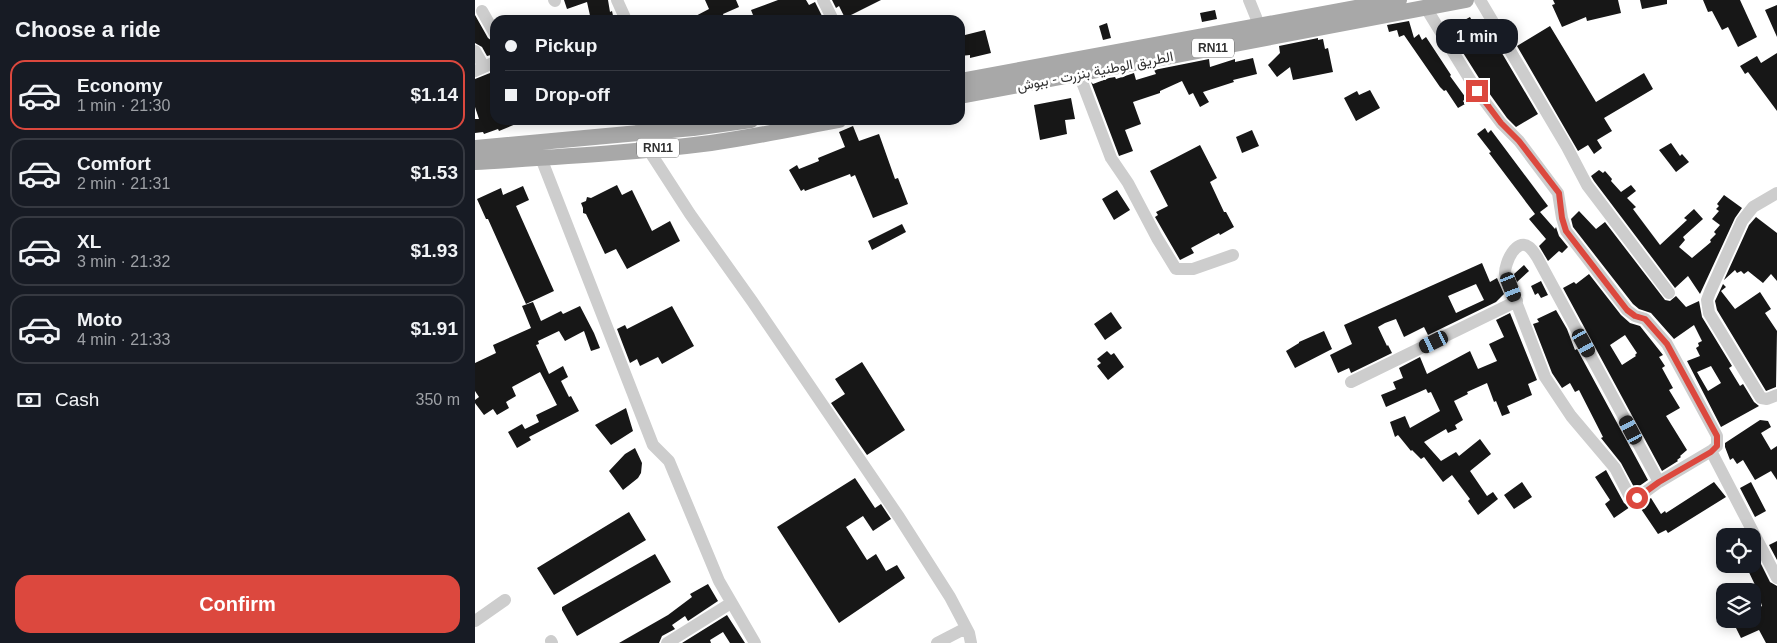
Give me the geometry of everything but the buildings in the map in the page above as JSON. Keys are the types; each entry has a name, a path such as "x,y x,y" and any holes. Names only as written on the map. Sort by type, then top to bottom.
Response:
{"main road":[{"name":"الطريق الوطنية بنزرت - ببوش","path":"965,80 1260,26 1375,2 1399,0"},
{"name":"الطريق الوطنية بنزرت - ببوش","path":"965,95 1466,0"},
{"name":"RN11","path":"475,148 642,127 673,125"},
{"name":"RN11","path":"475,162 710,143 814,125"}],"street":[{"path":"617,0 624,15"},
{"path":"823,0 830,15"},
{"path":"1249,0 1260,26"},
{"path":"1480,0 1567,147 1587,185 1669,293"},
{"path":"1427,8 1477,91 1559,193 1562,218 1566,231 1627,310 1635,316 1645,319 1667,344 1717,436 1717,446 1711,452 1659,482 1637,498 1631,499 1615,468 1571,416 1545,377 1505,273 1505,265 1512,252 1518,247 1529,246 1537,256 1659,482"},
{"path":"482,11 490,25"},
{"path":"475,51 485,67"},
{"path":"1079,74 1111,158 1128,182 1157,238 1176,269 1193,269 1233,255"},
{"path":"648,149 690,214 758,309 899,516 950,597 966,628 971,643"},
{"path":"541,158 653,445 669,462 715,572 755,643"},
{"path":"1777,192 1753,207 1742,221 1710,292 1707,306 1709,313 1761,398 1767,400 1777,395"},
{"path":"1351,382 1517,301"},
{"path":"1711,452 1777,578"},
{"path":"475,621 505,600"},
{"path":"667,643 731,603"},
{"path":"937,643 966,628"}],"route":[{"path":"1477,91 1559,193 1562,218 1566,231 1602,279 1627,310 1635,316 1645,319 1667,344 1717,436 1717,446 1711,452 1659,482 1637,498"}]}
